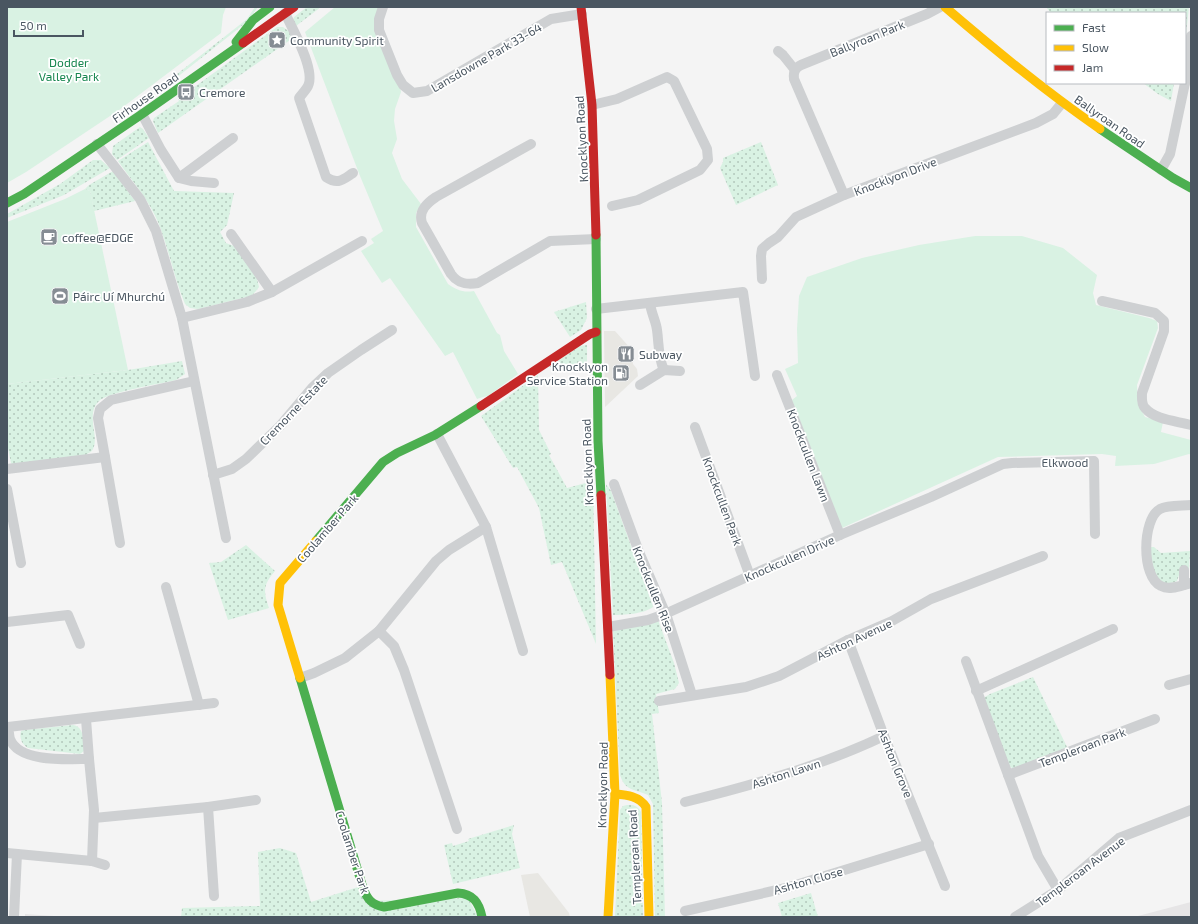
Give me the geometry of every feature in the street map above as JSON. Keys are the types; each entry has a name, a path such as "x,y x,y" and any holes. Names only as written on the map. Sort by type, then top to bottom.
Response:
{"street":[{"path":"227,54 253,20 270,7"},
{"name":"Lansdowne Park 33-64","path":"384,7 379,19 379,30 397,75 403,85 413,94 428,91 551,19 582,11"},
{"name":"Ballyroan Park","path":"795,70 801,65 927,14 940,7"},
{"name":"Ballyroan Road","path":"945,7 985,42 1062,103 1161,170 1191,188"},
{"path":"287,9 309,69 309,85 299,98 326,177 333,182 338,182 353,173"},
{"name":"Firhouse Road","path":"7,203 20,197 142,114 227,54 287,9"},
{"name":"Knocklyon Road","path":"582,11 592,105 595,180 598,441 614,738 615,794 608,917"},
{"path":"1186,79 1190,63 1191,36"},
{"path":"778,51 795,70 793,74 794,79 844,195"},
{"path":"592,105 617,99 667,77 674,81 707,149 708,160 700,170 638,200 612,206"},
{"path":"1161,170 1170,154 1185,84"},
{"name":"Knocklyon Drive","path":"762,278 762,249 778,237 796,217 844,195 1036,123 1053,114 1062,103"},
{"path":"142,114 161,150 179,178 191,181 214,183"},
{"path":"179,178 233,138"},
{"path":"97,144 140,199 156,231 182,318 226,538"},
{"path":"531,144 436,197 427,204 420,218 451,274 463,284 470,285 478,283 550,242 556,240 596,239"},
{"path":"232,234 272,292"},
{"path":"182,318 247,302 272,292 362,241"},
{"path":"596,309 743,292 754,376"},
{"path":"1102,301 1155,313 1164,321 1164,331 1142,393 1142,401 1145,408 1157,416 1191,425"},
{"path":"650,303 652,316 657,330 660,358 664,370"},
{"name":"Cremorne Estate","path":"213,475 232,469 246,459 280,426 312,388 328,373 392,330"},
{"name":"Coolamber Park","path":"482,917 480,904 473,896 464,893 384,907 375,905 368,898 363,888 278,605 280,583 383,462 390,457 438,434 498,396 590,334 596,332"},
{"path":"640,385 664,370 680,371"},
{"name":"Knockcullen Lawn","path":"777,375 840,535"},
{"path":"120,543 98,418 100,409 111,400 194,381"},
{"name":"Knockcullen Park","path":"695,427 750,576"},
{"path":"438,434 486,527 523,652"},
{"path":"7,469 105,457"},
{"name":"Elkwood","path":"968,481 1003,464 1094,461 1095,534"},
{"name":"Knockcullen Drive","path":"608,627 648,620 665,614 840,535 968,481"},
{"name":"Knockcullen Rise","path":"614,484 639,552 665,614 692,695"},
{"path":"7,489 10,523 21,563"},
{"path":"1184,570 1188,584 1169,588 1160,586 1153,580 1148,568 1148,526 1152,517 1161,509 1191,505"},
{"path":"300,678 345,658 379,631 436,561 449,550 486,527"},
{"name":"Ashton Avenue","path":"659,701 746,687 772,678 848,640 892,621 931,599 1043,556"},
{"path":"166,587 199,705"},
{"path":"7,622 68,616 80,644"},
{"path":"976,691 1113,629"},
{"path":"379,631 394,646 404,670 456,830"},
{"name":"Ashton Grove","path":"848,640 884,736 945,886"},
{"path":"966,661 1038,856 1058,890"},
{"path":"1169,685 1191,679"},
{"path":"89,759 45,758 27,754 16,748 10,740 8,727 214,703"},
{"path":"86,719 94,818 92,861"},
{"name":"Templeroan Park","path":"1008,775 1155,720"},
{"name":"Ashton Lawn","path":"685,802 754,784 852,750 884,736"},
{"name":"Templeroan Road","path":"615,794 632,796 640,799 646,807 649,917"},
{"path":"94,818 208,807 256,800"},
{"path":"208,807 214,896"},
{"name":"Templeroan Avenue","path":"1015,917 1058,890 1119,838 1191,810"},
{"name":"Ashton Close","path":"686,911 786,888 929,844"},
{"path":"14,917 12,854 92,861 105,864"}],"shaded area":[{"name":"Knocklyon Service Station","path":"604,331 615,331 631,349 633,364 637,369 638,376 605,407"},
{"path":"538,873 569,913 570,917 530,917 521,875"},
{"path":"1191,902 1191,917 1138,917 1138,916"},
{"path":"25,914 68,917 25,917"}],"green space":[{"name":"Dodder Valley Park","path":"7,7 226,7 223,15 221,33 119,110 7,183"},
{"path":"255,7 258,7 248,21 171,82 172,78 247,19"},
{"path":"307,7 321,7 296,26 293,20 294,17"},
{"path":"335,7 381,7 378,18 397,74 401,92 395,109 394,121 397,139 392,153 402,179 421,204 416,213 416,227 448,284 454,288 467,292 474,291 497,333 500,335 504,351 518,374 488,396 477,399 453,352 445,356 390,278 382,283 361,251 374,243 371,239 383,231 360,176 305,32"},
{"path":"1046,7 1189,7 1186,35 1186,12 1050,12"},
{"path":"277,27 283,27 287,30 300,33 158,133 153,121 154,118 179,101 178,99 187,92 189,95 194,91 193,88"},
{"path":"1144,84 1174,84 1171,101"},
{"path":"140,127 149,138 117,160 112,154 113,146"},
{"path":"148,142 174,191 234,193 227,225 220,232 226,243 234,246 256,275 259,287 251,296 198,309 190,308 185,304 158,222 145,198 118,161"},
{"path":"761,142 778,185 736,205 720,168 723,158"},
{"path":"93,160 101,160 110,168 64,195 7,218 7,214 60,184"},
{"path":"113,171 135,201 94,211 90,191 85,189 89,185"},
{"name":"Páirc Uí Mhurchú","path":"85,189 90,191 128,370 7,384 7,222 65,199"},
{"path":"975,236 1022,236 1063,248 1097,275 1093,293 1096,305 1157,321 1158,328 1137,385 1138,404 1145,417 1163,422 1161,432 1191,440 1191,455 1189,454 1154,464 1115,466 1116,456 1102,454 998,457 842,528 792,400 797,396 785,369 798,363 797,329 799,296 807,277 862,258 919,245"},
{"path":"586,302 587,318 581,330 570,337 554,312"},
{"path":"587,345 587,366 549,367 580,346"},
{"path":"182,361 185,374 176,380 123,391 99,401 93,412 95,444 91,452 86,455 11,463 7,443 7,384 128,370"},
{"path":"538,375 539,430 551,454 549,455 567,488 593,481 596,644 562,562 551,565 539,508 517,467 513,468 481,416"},
{"path":"606,484 611,491 653,606 644,611 633,614 613,615"},
{"path":"246,545 275,571 268,580 265,588 269,608 228,620 209,563 221,562"},
{"path":"1151,547 1154,547 1161,553 1190,551 1189,569 1180,569 1177,581 1172,583 1164,583 1160,581 1152,571"},
{"path":"658,620 674,663 679,683 675,689 656,694 659,713 652,714 662,803 665,917 655,917 653,804 648,795 627,787 620,775 613,631"},
{"path":"1033,677 1068,749 1018,769 1012,768 1007,764 984,704 985,697"},
{"path":"73,725 80,728 83,735 84,751 80,754 28,748 24,745 21,739 21,731 24,730"},
{"path":"623,806 635,806 641,812 643,917 615,917 620,810"},
{"path":"514,825 512,834 520,868 453,884 444,845 452,843 453,846 469,841 468,839"},
{"path":"280,848 296,853 311,902 358,887 364,901 468,898 478,917 181,917 182,908 260,906 258,852"},
{"path":"811,893 818,917 782,917 778,903"}],"traffic: fast":[{"path":"236,42 253,20 270,7"},
{"path":"7,203 24,194 243,43"},
{"path":"1100,129 1173,178 1191,188"},
{"path":"596,235 598,441 601,495"},
{"path":"316,541 383,462 397,453 435,435 481,406"},
{"path":"300,678 363,888 368,898 376,905 384,907 458,893 471,897 477,903 482,917"}],"traffic: slow":[{"path":"945,7 1021,70 1100,129"},
{"path":"300,678 278,605 280,583 316,541"},
{"path":"608,917 615,794 610,675"},
{"path":"615,794 636,798 646,807 649,917"}],"traffic: jam":[{"path":"243,43 294,7"},
{"path":"581,7 592,105 596,235"},
{"path":"481,406 590,334 596,332"},
{"path":"601,495 610,675"}],"place":[{"name":"Community Spirit","path":"277,40"},
{"name":"Cremore","path":"186,92"},
{"name":"coffee@EDGE","path":"49,237"},
{"name":"Páirc Uí Mhurchú","path":"60,296"},
{"name":"Subway","path":"626,354"},
{"name":"Knocklyon Service Station","path":"621,373"}]}
